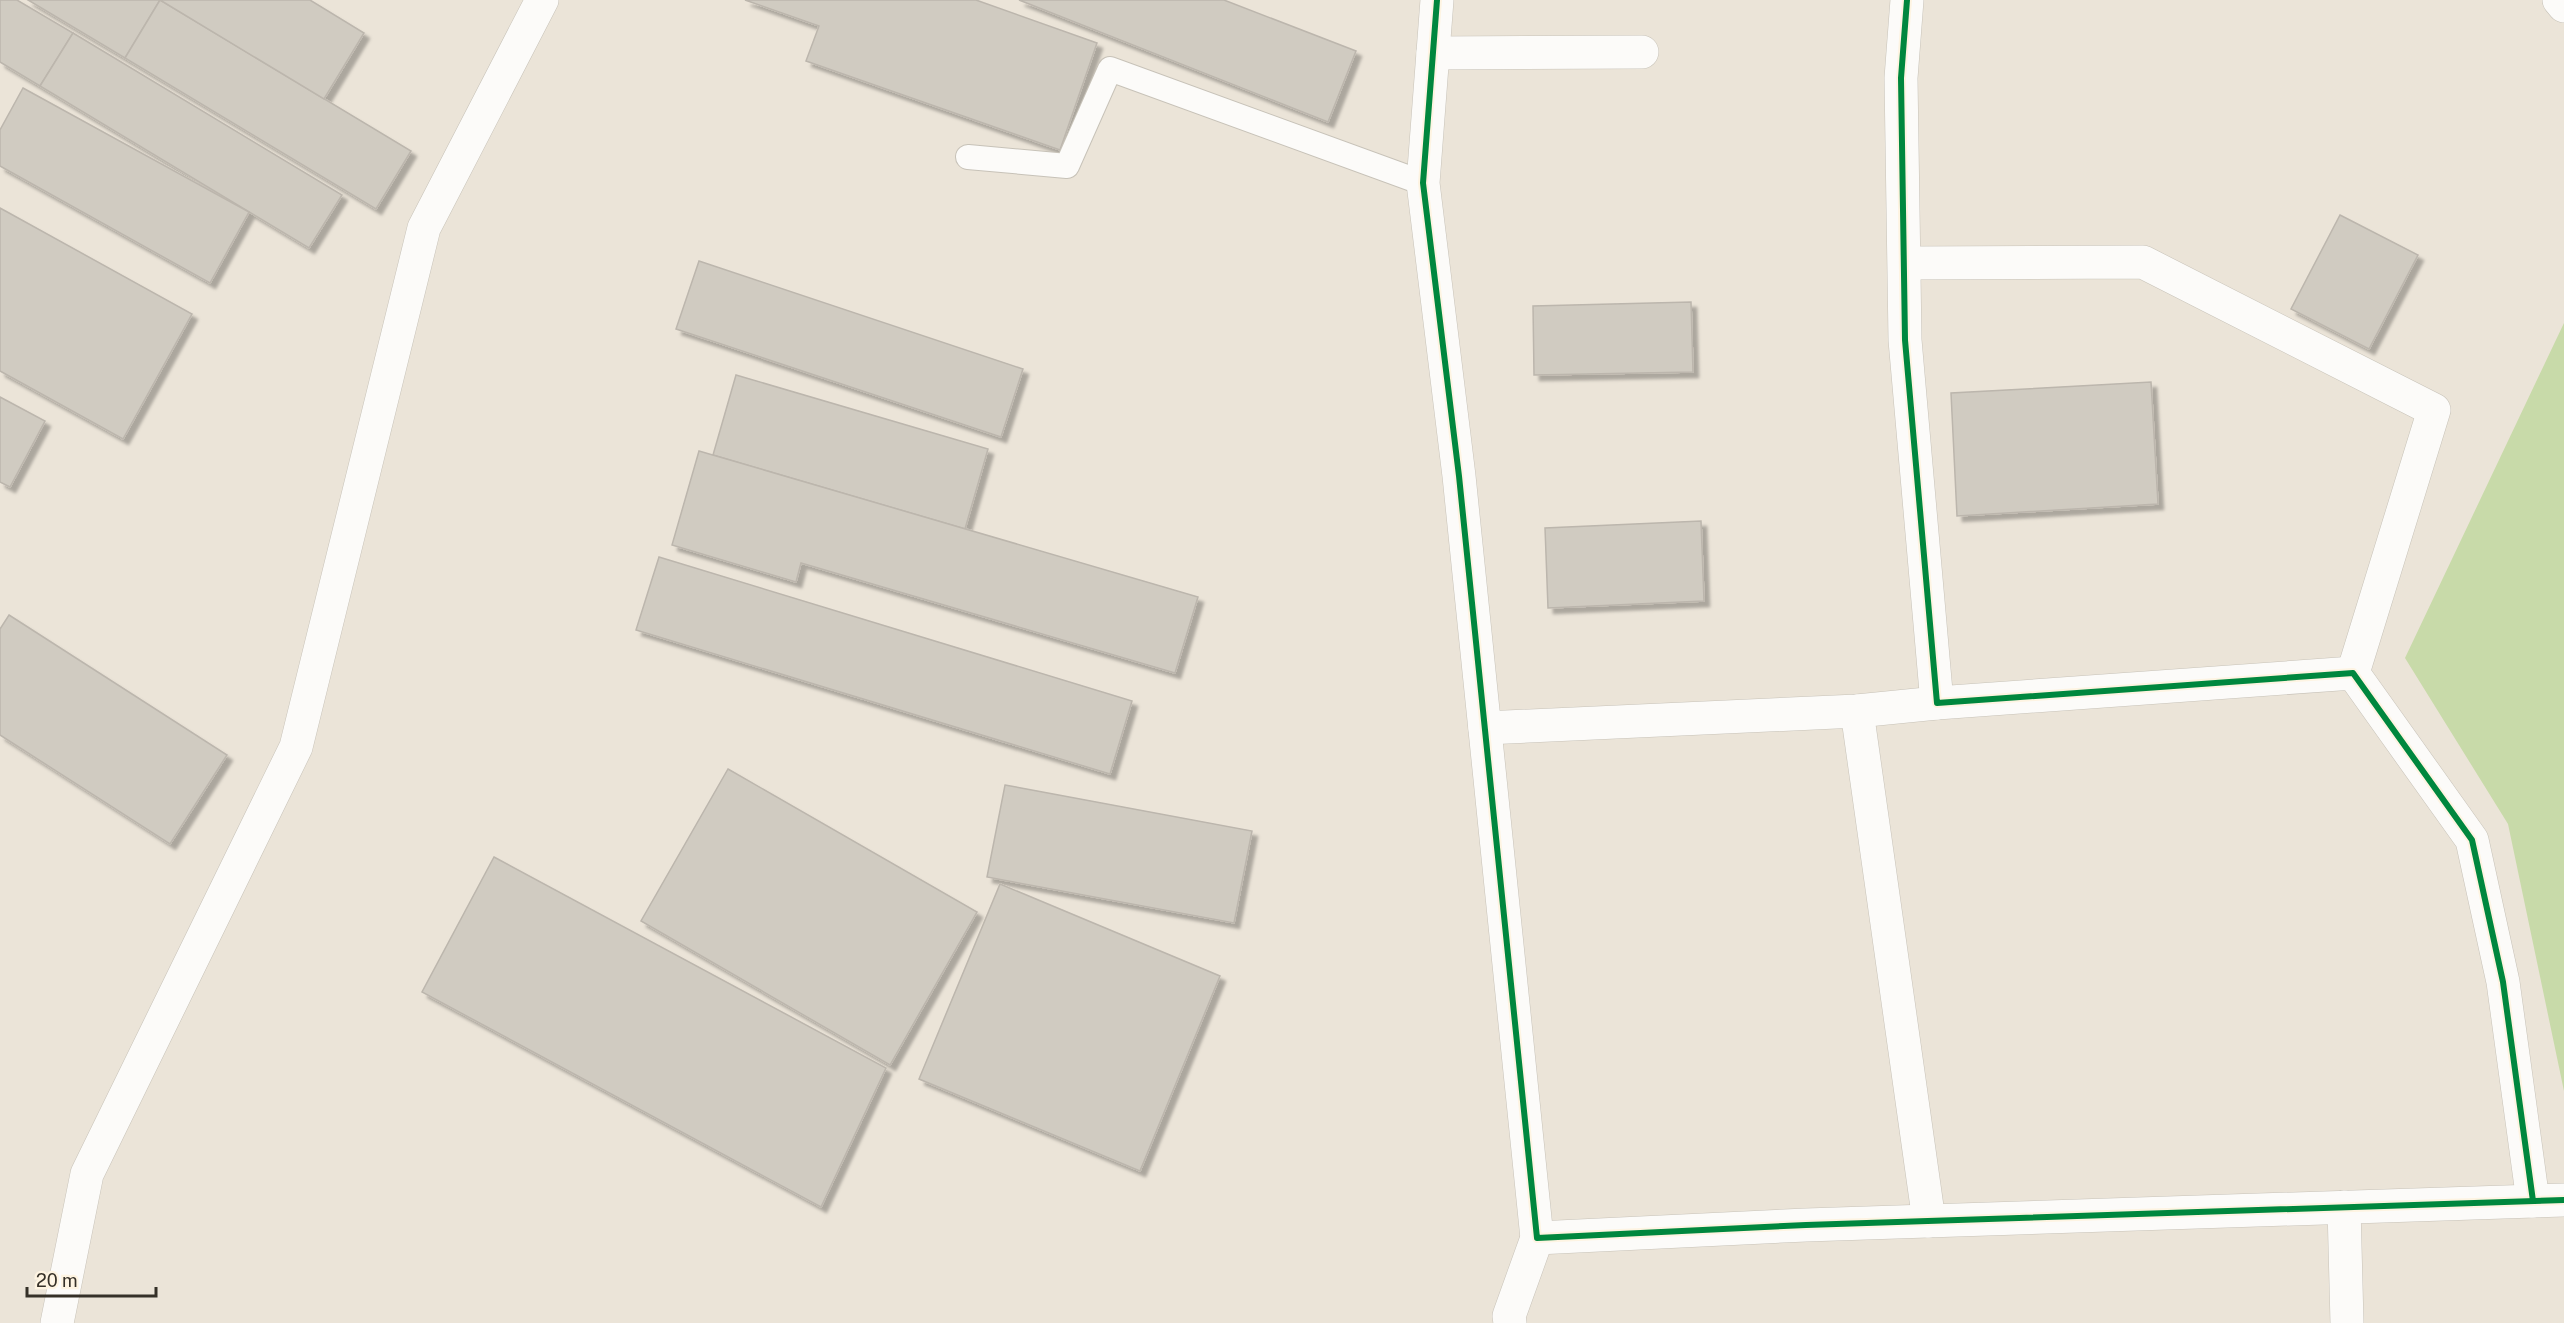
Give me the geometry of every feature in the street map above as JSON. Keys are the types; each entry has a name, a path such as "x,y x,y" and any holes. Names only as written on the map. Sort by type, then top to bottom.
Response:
{"street":[{"path":"57,1323 87,1174 296,747 424,228 542,0"},
{"path":"1437,0 1424,183 1459,476 1537,1238 1509,1317 1510,1323"},
{"path":"1906,0 1901,78 1905,340 1937,704"},
{"path":"2559,0 2564,6"},
{"path":"1433,53 1642,52"},
{"path":"1905,263 2143,262 2434,410 2353,673"},
{"path":"1485,728 1857,711 2353,673"},
{"path":"1537,1238 1929,1221 2548,1200 2472,840 2353,673"},
{"path":"1857,711 1929,1221"},
{"path":"2344,1207 2347,1323"}],"lane":[{"path":"968,157 1067,166 1110,69 1424,183"}],"green space":[{"path":"2564,323 2564,1091 2508,824 2405,658"}],"building":[{"path":"0,0 17,0 73,33 40,86 0,62"},
{"path":"28,0 160,0 125,58"},
{"path":"160,0 411,151 376,209 125,58"},
{"path":"160,0 310,0 364,33 324,99"},
{"path":"745,0 976,0 1097,43 1060,150 806,61 819,26"},
{"path":"1019,0 1224,0 1356,51 1328,122"},
{"path":"73,33 342,195 309,248 40,86"},
{"path":"23,88 249,212 210,283 0,166 0,130"},
{"path":"0,208 192,314 123,439 0,371"},
{"path":"2340,215 2418,255 2369,349 2291,309"},
{"path":"699,261 1023,369 1001,437 676,329"},
{"path":"1691,302 1693,372 1534,375 1533,306"},
{"path":"736,375 988,449 965,529 713,455"},
{"path":"2151,382 2158,504 1957,516 1951,393"},
{"path":"0,397 45,421 10,487 0,482"},
{"path":"699,451 1198,597 1175,673 801,563 796,582 672,545"},
{"path":"1701,521 1704,601 1548,608 1545,528"},
{"path":"659,557 1132,701 1110,774 636,630"},
{"path":"9,615 227,755 170,844 0,735 0,629"},
{"path":"728,769 977,912 890,1065 641,921"},
{"path":"1005,785 1252,831 1234,923 987,877"},
{"path":"494,857 886,1068 821,1207 422,992"},
{"path":"1000,884 1220,976 1140,1171 919,1079"}],"cycle path":[{"path":"1437,0 1423,183 1459,476 1537,1238 1806,1225 2564,1200"},
{"path":"1907,0 1901,78 1905,340 1937,703 2353,673 2472,840 2503,982 2533,1201"}]}
